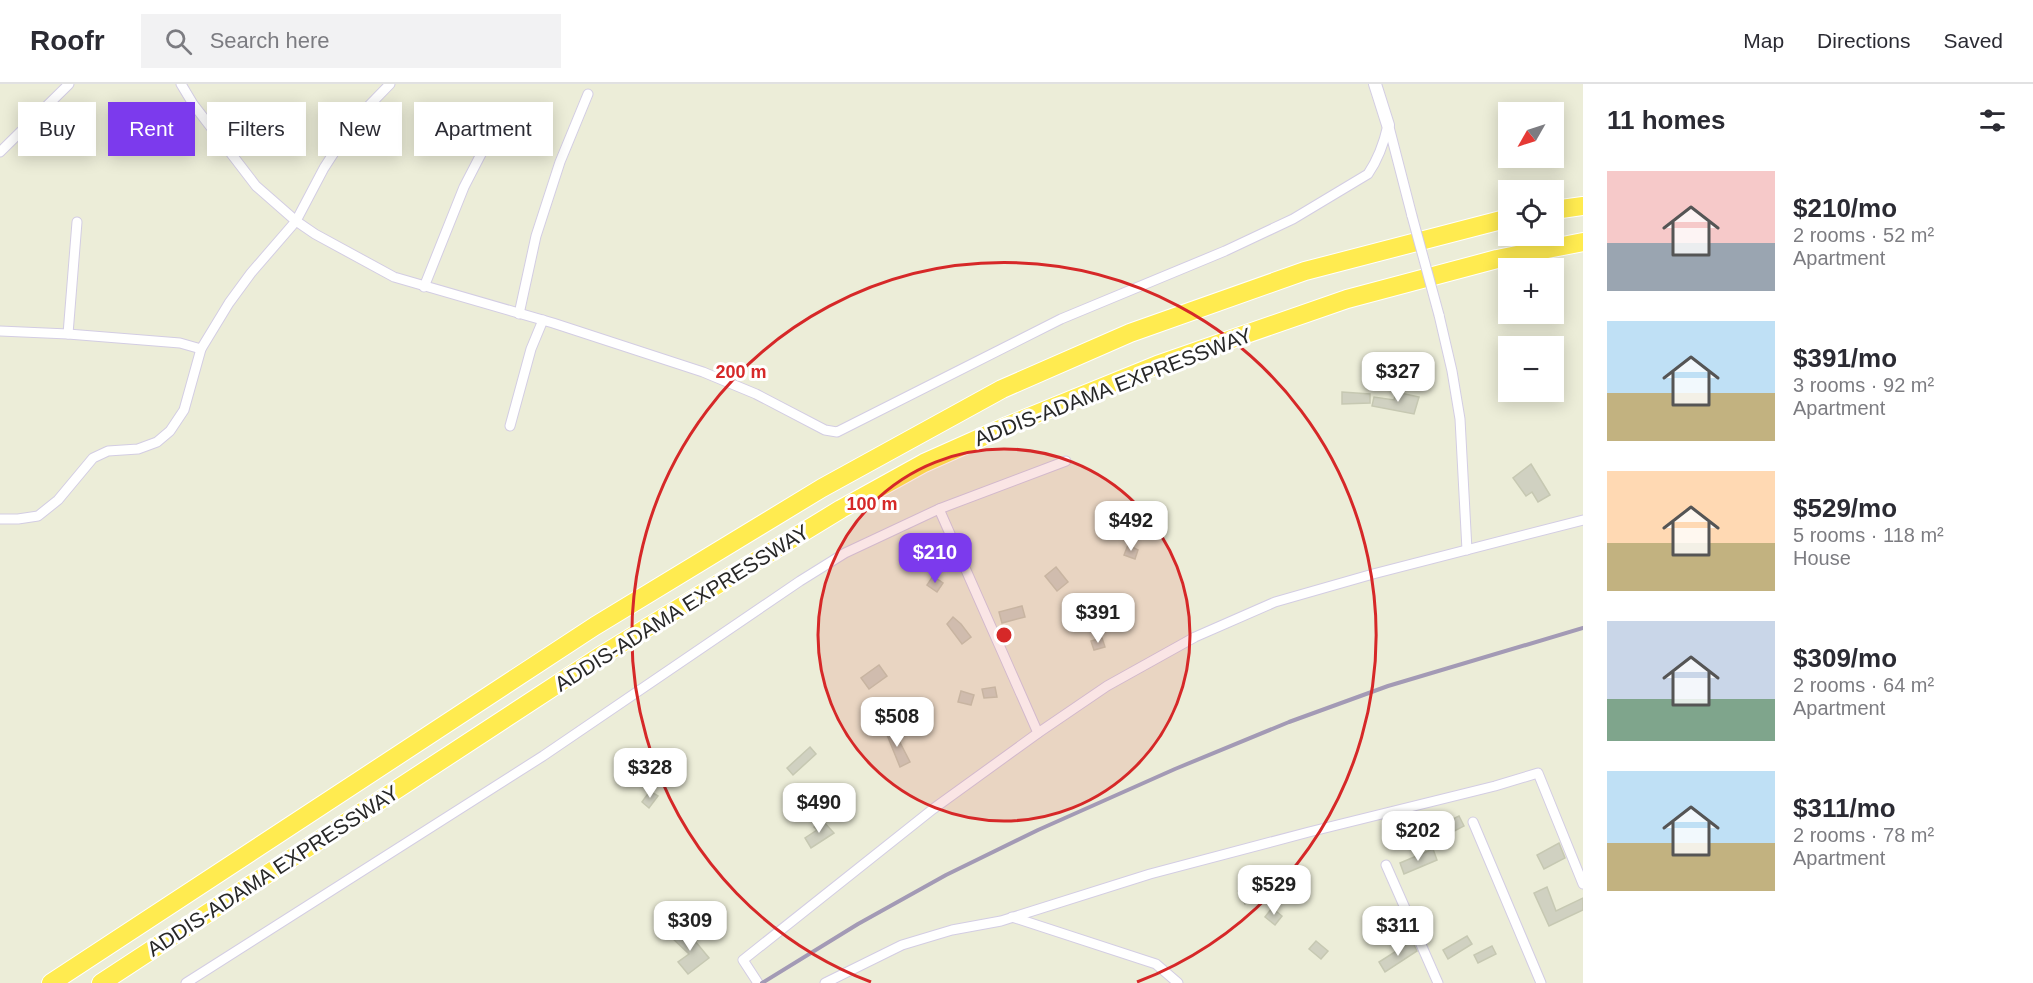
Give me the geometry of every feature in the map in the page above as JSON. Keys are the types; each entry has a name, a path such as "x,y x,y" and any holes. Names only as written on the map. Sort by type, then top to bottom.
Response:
{"highway":[{"path":"1564,209 1583,206"},
{"name":"ADDIS-ADAMA EXPRESSWAY","path":"51,983 595,626 822,488 1002,389 1130,333 1305,271 1498,221"},
{"name":"ADDIS-ADAMA EXPRESSWAY","path":"101,983 600,657 841,509 924,463 1007,426 1157,365 1347,298 1497,259 1583,242"}],"street":[{"path":"0,152 69,84"},
{"path":"181,84 192,104 256,186 296,221 315,234 394,278 543,320 703,372 756,394 825,430 837,432 1061,319 1225,251 1293,219 1368,174 1384,144 1388,125 1384,84"},
{"path":"0,519 38,516 58,500 93,458 108,451 138,449 157,442 170,431 184,410 201,350 229,303 251,273 296,221 324,168 355,120 390,84"},
{"path":"1375,84 1439,315 1452,371 1460,419 1467,550"},
{"path":"519,314 536,236 560,162 588,94"},
{"path":"424,287 464,187 480,156"},
{"path":"68,334 77,222"},
{"path":"510,426 531,349 543,320"},
{"path":"0,331 180,343 201,350"},
{"path":"186,983 543,756 800,581 845,553 939,509 1066,461"},
{"path":"939,509 1038,733"},
{"path":"758,983 744,960 933,809 1107,686 1195,637 1265,607 1373,574 1583,520"},
{"path":"825,983 902,945 951,930 1012,917 1162,871 1538,773 1581,872 1583,884"},
{"path":"1473,822 1541,983"},
{"path":"1386,865 1438,983"},
{"path":"1012,917 1156,964 1178,983"}],"building":[{"path":"1342,392 1370,394 1370,403 1342,404"},
{"path":"1396,392 1419,397 1414,414 1372,406 1374,397 1394,400"},
{"path":"1531,464 1550,495 1538,502 1532,492 1526,496 1513,478"},
{"path":"1128,545 1138,550 1135,559 1124,555"},
{"path":"1056,567 1068,582 1057,591 1045,576"},
{"path":"933,576 943,583 937,592 927,585"},
{"path":"1022,606 1025,617 1002,623 999,612"},
{"path":"953,617 971,637 962,644 947,624"},
{"path":"1102,638 1105,647 1094,650 1091,641"},
{"path":"879,665 887,676 869,689 861,678"},
{"path":"995,687 997,697 984,698 982,689"},
{"path":"961,691 974,695 971,705 958,702"},
{"path":"892,727 910,762 900,767 885,730"},
{"path":"810,747 816,754 793,775 787,768"},
{"path":"650,791 658,796 649,808 642,802"},
{"path":"1459,816 1464,826 1443,837 1438,826"},
{"path":"822,820 834,833 811,848 805,838 817,830 814,827"},
{"path":"1559,843 1565,858 1544,869 1537,855"},
{"path":"1433,849 1437,860 1404,874 1400,863"},
{"path":"1249,886 1255,898 1245,904 1238,891"},
{"path":"1547,887 1556,911 1583,898 1583,910 1549,926 1534,893"},
{"path":"1272,908 1282,916 1275,925 1265,917"},
{"path":"678,929 692,943 695,941 709,958 688,974 678,962 689,954 670,936"},
{"path":"1467,936 1472,944 1448,959 1443,950"},
{"path":"1316,941 1328,951 1321,959 1309,949"},
{"path":"1412,941 1417,951 1385,972 1379,962"},
{"path":"1492,946 1496,954 1478,963 1474,955"}],"railway":[{"path":"762,983 858,924 946,875 1038,830 1175,769 1289,722 1388,686 1583,628"}]}
